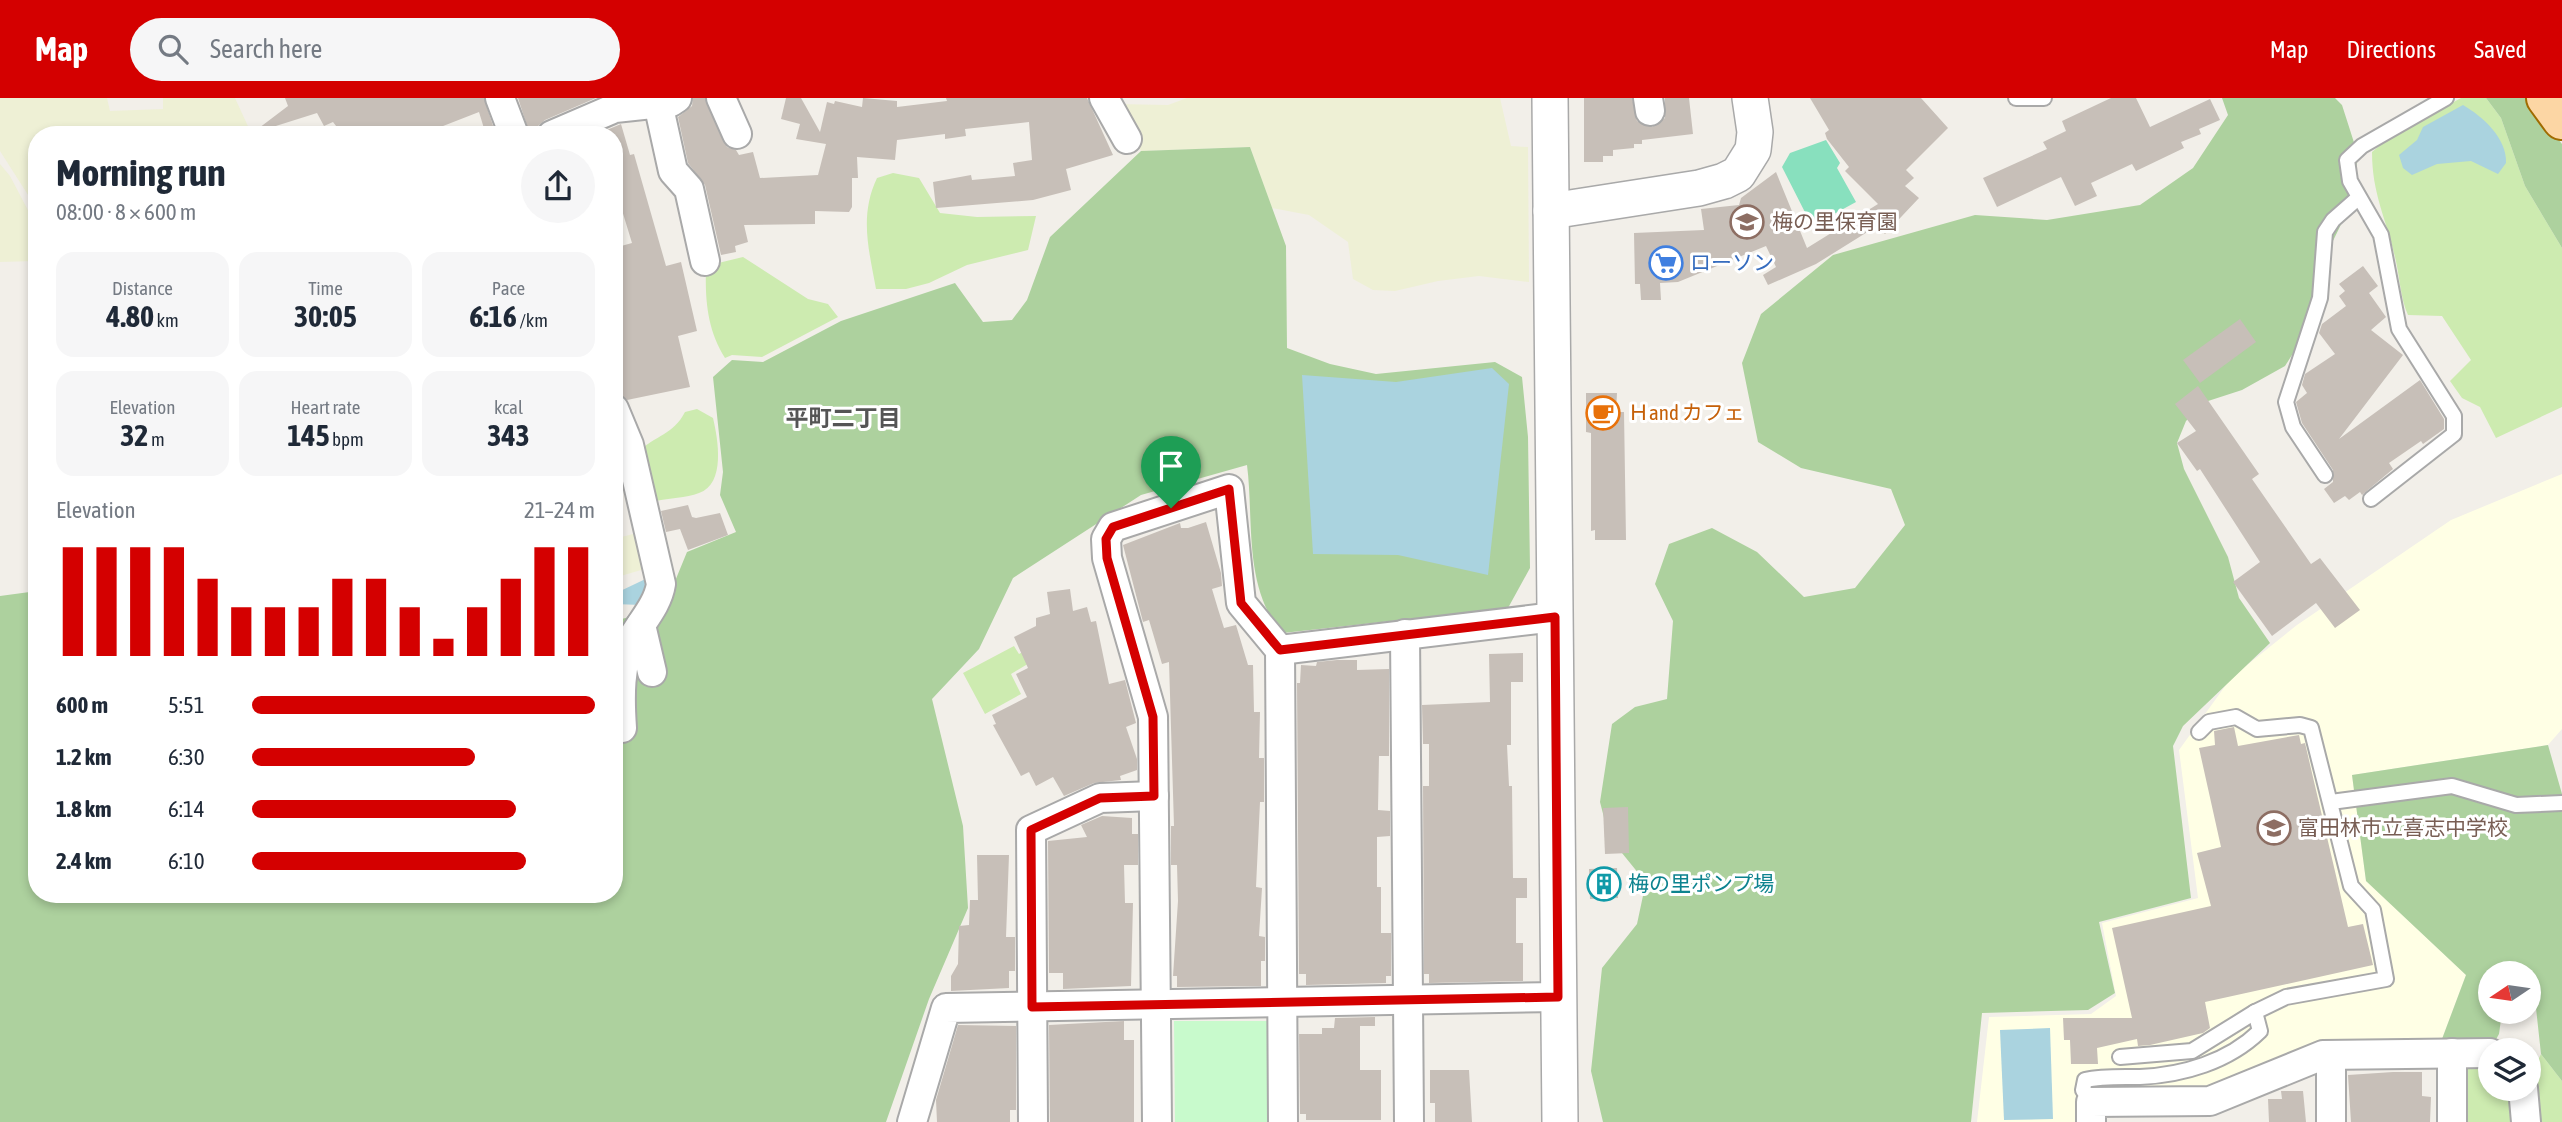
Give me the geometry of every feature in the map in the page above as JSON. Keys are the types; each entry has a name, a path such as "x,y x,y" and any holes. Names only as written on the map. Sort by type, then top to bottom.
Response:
{"main road":[{"path":"2546,98 2562,120"}],"street":[{"path":"500,98 511,126"},
{"path":"721,98 737,134"},
{"path":"1104,98 1126,139"},
{"path":"1549,98 1560,1122"},
{"path":"1551,211 1699,188 1738,174 1754,150 1755,132 1750,98"},
{"path":"573,126 615,108 668,101 673,171 689,189 705,261"},
{"path":"623,454 660,571 660,592 625,660 623,678"},
{"path":"1157,1122 1153,717 1107,558 1106,539 1113,527 1229,489 1241,603 1280,650 1283,1122"},
{"path":"1280,650 1555,617"},
{"path":"641,625 652,672"},
{"path":"1405,634 1409,1122"},
{"path":"1033,1122 1031,830 1100,798 1154,796"},
{"path":"912,1122 946,1008 1408,1002 1558,997"},
{"path":"2452,1053 2452,1122"},
{"path":"2091,1112 2210,1112 2323,1055 2478,1053"},
{"path":"2330,1055 2331,1122"},
{"path":"2525,1101 2526,1122"}],"lane":[{"path":"2016,98 2044,98"},
{"path":"2371,499 2454,434 2454,415 2399,329 2381,235 2350,181 2347,160 2362,146 2446,98"},
{"path":"2325,475 2293,427 2286,402 2320,298 2325,232 2333,219 2358,198"},
{"path":"2120,1057 2192,1051 2255,1012 2286,997 2386,979 2373,910 2351,886 2311,728 2300,724 2256,729 2236,717 2208,722 2199,732"},
{"path":"2331,802 2452,786 2516,805 2562,803"},
{"path":"2091,1112 2083,1090 2085,1080 2153,1076 2201,1068 2260,1031 2255,1012"}],"shaded area":[{"path":"0,98 107,98 110,111 163,109 163,98 235,98 248,126 28,126 28,195 0,151"},
{"path":"1187,98 1500,98 1511,146 1528,147 1529,282 1479,276 1438,281 1395,291 1373,290 1353,279 1348,242 1309,215 1272,208 1250,147 1141,151 1115,104 1168,105"},
{"path":"0,164 10,176 28,210 28,261 0,262"},
{"name":"富田林市立喜志中学校","path":"2562,474 2562,729 2548,745 2352,775 2366,881 2466,975 2442,1039 2333,1044 2213,1093 2081,1096 2081,1122 1977,1122 1989,1017 2091,1014 2116,996 2102,923 2198,898 2179,750 2231,678 2297,625 2451,520"},
{"path":"648,530 658,565 623,575 623,537"}],"green space":[{"path":"2222,98 2335,98 2342,105 2358,155 2351,204 2329,249 2302,339 2285,366 2242,390 2205,402 2186,421 2177,443 2184,469 2228,557 2239,598 2270,643 2183,726 2173,746 2191,898 2099,922 2115,993 2088,1010 1982,1013 1971,1122 1603,1122 1591,1071 1602,968 1637,924 1644,891 1639,874 1609,837 1600,802 1612,724 1635,707 1667,699 1673,621 1655,584 1669,544 1712,528 1757,552 1804,597 1855,588 1905,525 1891,489 1801,468 1758,442 1742,363 1761,314 1833,255 1975,215 2047,220 2140,205 2193,168 2228,115"},
{"path":"2461,98 2486,98 2501,118 2525,186 2562,248 2562,407 2496,438 2480,407 2462,398 2450,381 2471,360 2442,316 2408,315 2373,167 2372,152 2391,136"},
{"path":"2486,98 2526,98 2562,144 2562,248 2525,186 2501,118"},
{"path":"1826,140 1840,163 1837,168 1856,202 1812,226 1782,167 1790,153"},
{"path":"1250,147 1286,246 1287,348 1330,364 1376,374 1495,362 1522,377 1528,437 1530,568 1508,608 1283,633 1270,616 1256,575 1247,465 1141,495 1013,578 979,649 932,699 963,826 968,908 929,999 886,1122 0,1122 0,596 28,592 28,903 623,903 623,619 664,608 687,552 736,532 720,495 723,472 713,377 732,360 763,362 841,321 955,283 983,322 1012,320 1027,300 1050,237 1141,151"},
{"path":"893,173 919,178 940,213 977,217 1036,216 1028,250 967,265 929,283 906,289 876,289 867,233 868,206 877,178"},
{"path":"743,257 808,299 828,304 838,317 762,357 732,355 725,358 714,336 708,314 706,266"},
{"path":"697,409 713,418 718,460 713,480 708,488 699,493 656,501 638,452 675,426 685,412"},
{"path":"1036,645 1041,656 1011,674 1021,694 985,714 963,673 1014,646 1019,654"},
{"path":"2548,745 2562,794 2562,1081 2541,1054 2538,1024 2541,1024 2541,961 2478,961 2478,1024 2500,1024 2499,1034 2497,1038 2478,1038 2478,1042 2442,1039 2466,975 2366,881 2352,775"},
{"path":"1174,1021 1270,1021 1270,1122 1175,1122"},
{"path":"2541,1054 2562,1081 2562,1122 2541,1122"},
{"path":"2465,1067 2478,1068 2478,1101 2511,1101 2512,1122 2464,1122"}],"water":[{"path":"2463,105 2478,115 2498,137 2506,163 2498,174 2471,161 2437,164 2412,175 2403,168 2399,155 2417,140 2423,127"},
{"path":"1492,368 1509,384 1488,575 1398,555 1313,554 1302,375 1396,382"},
{"path":"656,574 641,605 623,604 623,590"},
{"path":"2050,1028 2053,1119 2004,1120 2000,1030"}],"building":[{"path":"285,98 484,98 493,126 483,126 479,112 443,126 336,126 333,122 324,126 317,113 276,126 262,126 288,106"},
{"path":"518,98 596,98 545,120 538,126 527,126"},
{"path":"693,98 705,98 727,147 736,150 739,155 753,152 760,178 818,175 826,144 796,139 800,124 781,119 786,98 801,98 820,132 827,102 834,104 835,101 862,107 863,98 897,101 897,107 947,101 946,98 1087,98 1113,155 1066,169 1071,190 1033,200 936,208 933,182 971,175 972,180 1015,176 1013,163 1032,160 1029,122 965,129 966,136 945,139 945,134 897,140 895,160 857,157 858,178 852,178 852,207 849,212 815,211 815,224 744,225 748,242 735,246 736,252 721,255 705,185 688,163 678,117 692,106"},
{"path":"1584,98 1632,98 1637,121 1652,127 1665,118 1665,98 1689,98 1693,134 1642,140 1642,144 1634,144 1634,148 1613,150 1613,156 1603,156 1603,162 1584,162"},
{"path":"1810,98 1921,98 1948,128 1906,170 1914,178 1905,186 1919,198 1885,234 1877,226 1816,264 1768,285 1763,275 1776,267 1766,246 1678,282 1660,283 1661,300 1641,300 1640,284 1635,284 1634,233 1704,230 1701,209 1739,205 1741,198 1776,172 1807,248 1878,204 1845,171 1849,167 1827,139 1825,133 1829,130"},
{"path":"2111,98 2136,98 2150,127 2210,99 2220,120 2199,129 2201,134 2181,142 2184,148 2136,171 2132,164 2091,183 2097,196 2075,206 2061,177 1997,207 1983,178 2047,149 2043,142 2066,131 2062,121"},
{"path":"623,131 630,155 634,154 666,266 681,262 697,331 678,336 690,387 627,400 623,397 623,246 632,243 623,214"},
{"path":"2363,266 2378,286 2369,293 2386,317 2371,330 2403,355 2339,439 2420,380 2444,419 2444,429 2389,463 2393,469 2362,495 2360,492 2349,500 2345,496 2334,503 2324,489 2333,482 2333,470 2302,423 2296,402 2307,393 2302,385 2305,374 2335,354 2319,333 2322,324 2346,306 2339,296 2345,291 2339,284"},
{"path":"2240,319 2256,342 2200,383 2183,360"},
{"path":"2198,386 2259,474 2252,479 2311,564 2320,558 2360,610 2335,628 2316,603 2272,636 2233,582 2260,562 2200,469 2197,471 2177,443 2196,431 2175,404"},
{"path":"1586,393 1617,393 1616,412 1624,412 1626,540 1595,540 1595,530 1591,531 1591,433 1586,432"},
{"path":"688,505 692,517 696,518 720,513 728,535 688,550 680,529 666,532 661,511"},
{"path":"1206,522 1221,573 1222,586 1212,589 1224,628 1236,625 1248,665 1253,665 1254,712 1260,712 1259,758 1264,758 1264,802 1260,802 1256,887 1262,888 1259,936 1265,937 1261,986 1177,987 1177,976 1173,976 1178,901 1177,865 1171,865 1171,826 1174,826 1169,662 1162,664 1149,620 1143,622 1123,545 1180,523 1181,528 1188,528"},
{"path":"1070,589 1073,611 1087,607 1091,622 1096,621 1109,684 1125,680 1136,723 1126,727 1137,759 1137,770 1120,776 1121,780 1094,783 1064,796 1053,777 1036,786 1029,772 1021,776 993,725 996,724 992,715 1027,697 1016,674 1028,668 1014,637 1036,626 1036,618 1050,614 1047,592"},
{"path":"1523,653 1523,682 1511,682 1511,745 1507,745 1509,786 1512,786 1513,878 1527,878 1527,898 1516,898 1516,943 1523,943 1523,981 1429,983 1429,974 1424,974 1423,786 1429,786 1429,744 1423,744 1422,705 1490,702 1489,654"},
{"path":"1357,660 1357,670 1389,669 1389,756 1379,756 1378,810 1390,811 1390,836 1377,837 1381,933 1391,933 1391,976 1386,976 1386,983 1306,985 1306,974 1299,974 1297,683 1300,683 1301,665 1316,666 1317,662"},
{"path":"2234,727 2238,746 2299,735 2301,744 2305,743 2348,927 2363,924 2373,965 2205,1002 2210,1028 2203,1033 2150,1045 2138,1046 2137,1039 2097,1048 2098,1064 2071,1064 2070,1040 2064,1040 2063,1018 2132,1018 2112,928 2211,906 2197,853 2221,847 2199,748 2215,745 2214,731"},
{"path":"1628,807 1629,853 1605,854 1603,808"},
{"path":"1102,816 1132,818 1132,834 1138,834 1138,865 1124,865 1125,903 1133,903 1131,986 1063,989 1063,973 1049,973 1048,841 1087,837 1081,825"},
{"path":"977,855 1009,855 1006,937 1015,937 1015,971 1009,971 1009,988 951,991 951,976 958,964 959,926 969,925 970,900 978,900"},
{"name":"梅の里ポンプ場","path":"1617,868 1618,898 1590,899 1589,869"},
{"path":"1375,1017 1375,1026 1360,1026 1360,1070 1381,1070 1381,1120 1306,1120 1306,1114 1300,1114 1299,1034 1322,1034 1322,1028 1334,1028 1335,1018"},
{"path":"1124,1021 1124,1040 1134,1040 1134,1122 1050,1122 1049,1025"},
{"path":"958,1025 1016,1026 1016,1110 1010,1110 1010,1122 937,1122 936,1100"},
{"path":"1430,1070 1469,1070 1472,1122 1435,1122 1435,1103 1430,1103"},
{"path":"2422,1072 2422,1096 2431,1097 2430,1122 2351,1122 2348,1075"},
{"path":"2281,1091 2303,1091 2306,1122 2269,1122 2268,1099 2282,1099"}],"place":[{"name":"梅の里保育園","path":"1747,222"},
{"name":"ローソン","path":"1666,263"},
{"name":"Ｈand カフェ","path":"1603,413"},
{"name":"富田林市立喜志中学校","path":"2274,828"},
{"name":"梅の里ポンプ場","path":"1604,884"}],"district":[{"name":"平町二丁目","path":"843,418"}],"route":[{"path":"1229,489 1241,603 1280,650 1555,617 1558,997 1408,1002 1032,1007 1031,830 1100,798 1154,796 1153,717 1107,558 1106,539 1113,527 1171,508 1229,489"}]}
